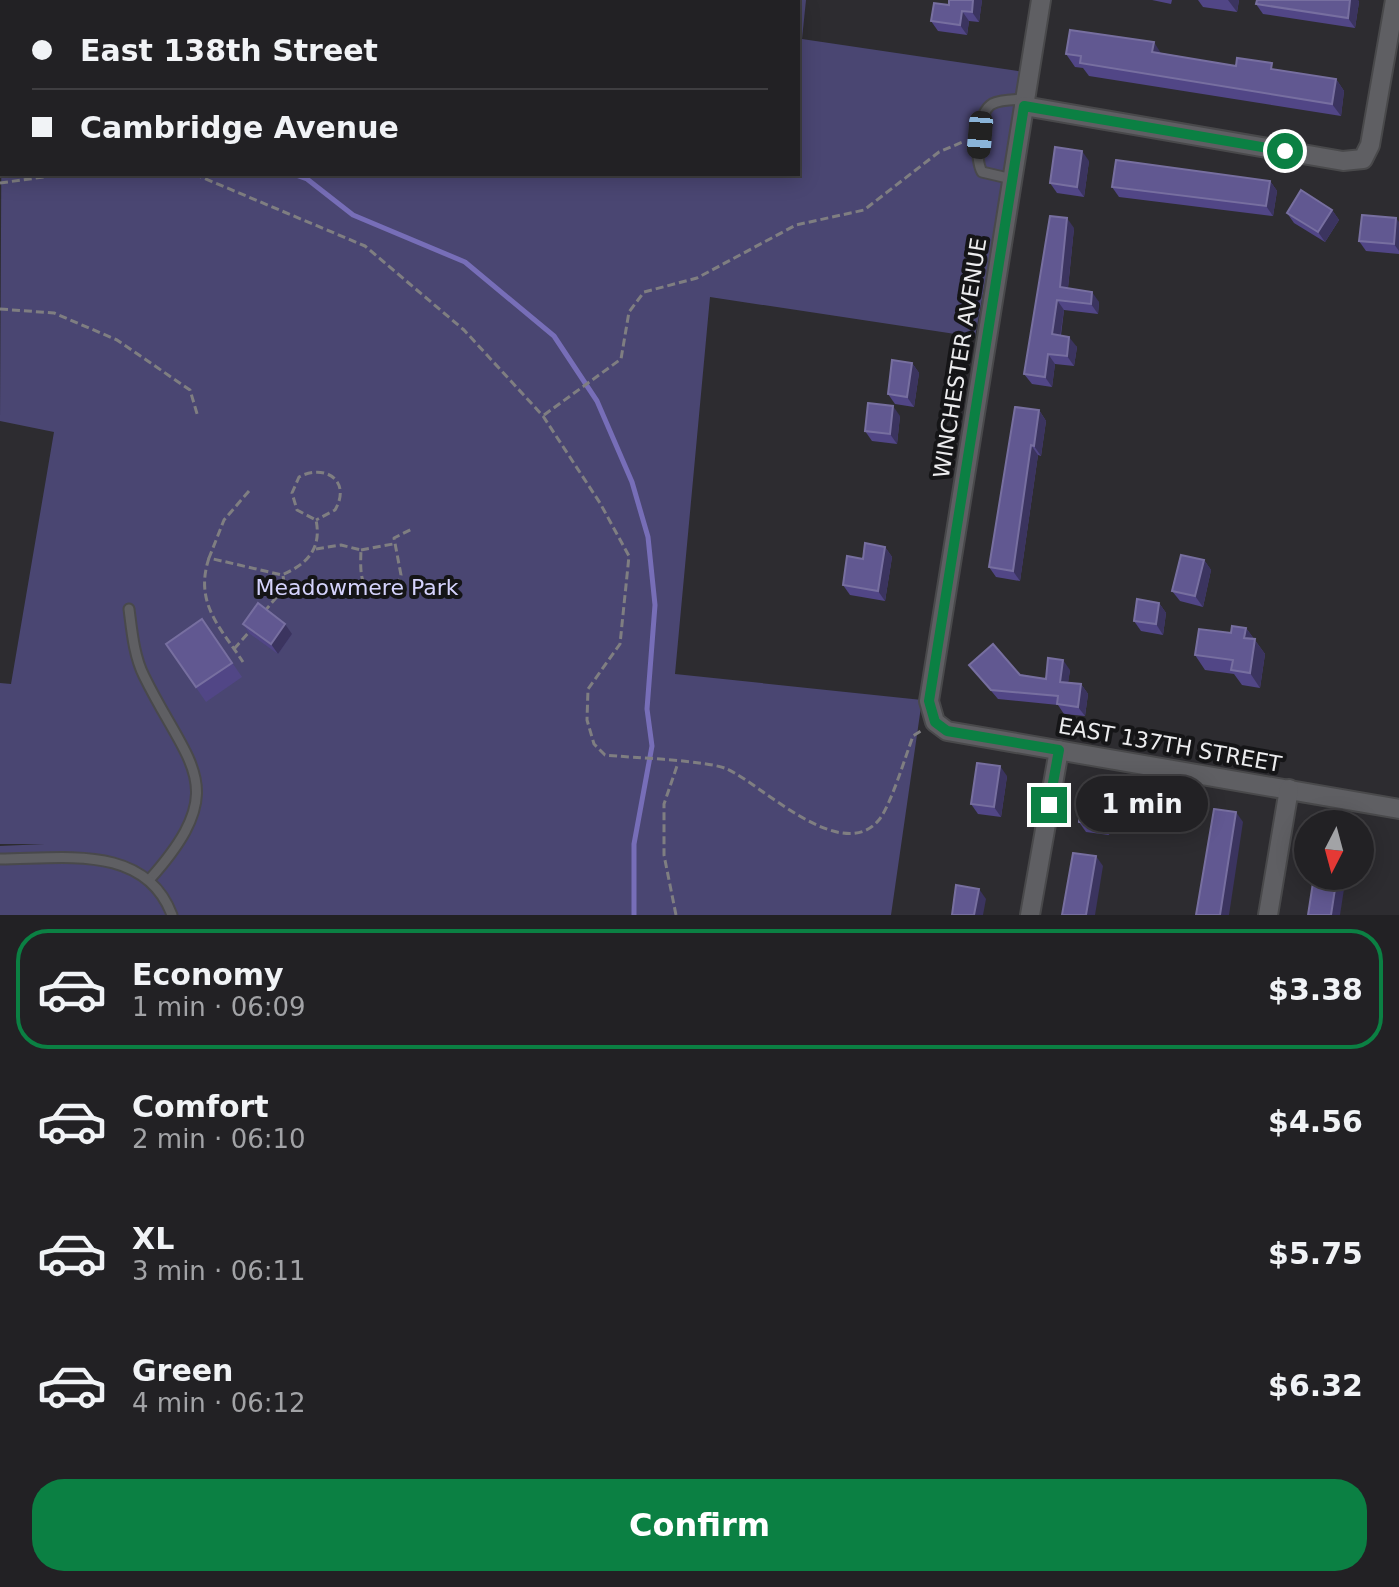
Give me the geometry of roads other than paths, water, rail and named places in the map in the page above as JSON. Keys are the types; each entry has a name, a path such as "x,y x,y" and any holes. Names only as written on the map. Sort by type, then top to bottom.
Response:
{"street":[{"name":"WINCHESTER AVENUE","path":"935,722 929,701 1041,0"},
{"path":"1024,103 1343,161 1363,159 1370,145 1395,0"},
{"name":"EAST 137TH STREET","path":"935,722 947,731 1399,809"},
{"path":"1030,915 1059,750"},
{"path":"1268,915 1289,789"}],"lane":[{"path":"1012,179 982,172 977,164 980,135 986,109 995,102 1024,103"},
{"path":"129,609 143,674 184,744 196,773 195,800 188,828 179,846 149,880"},
{"path":"0,859 101,858 128,867 149,880 166,898 172,915"}],"waterway":[{"path":"299,176 307,179 353,215 465,262 554,336 597,401 632,482 648,537 655,605 647,709 652,746 634,844 634,915"}],"park label":[{"name":"Meadowmere Park","path":"357,587"}]}
